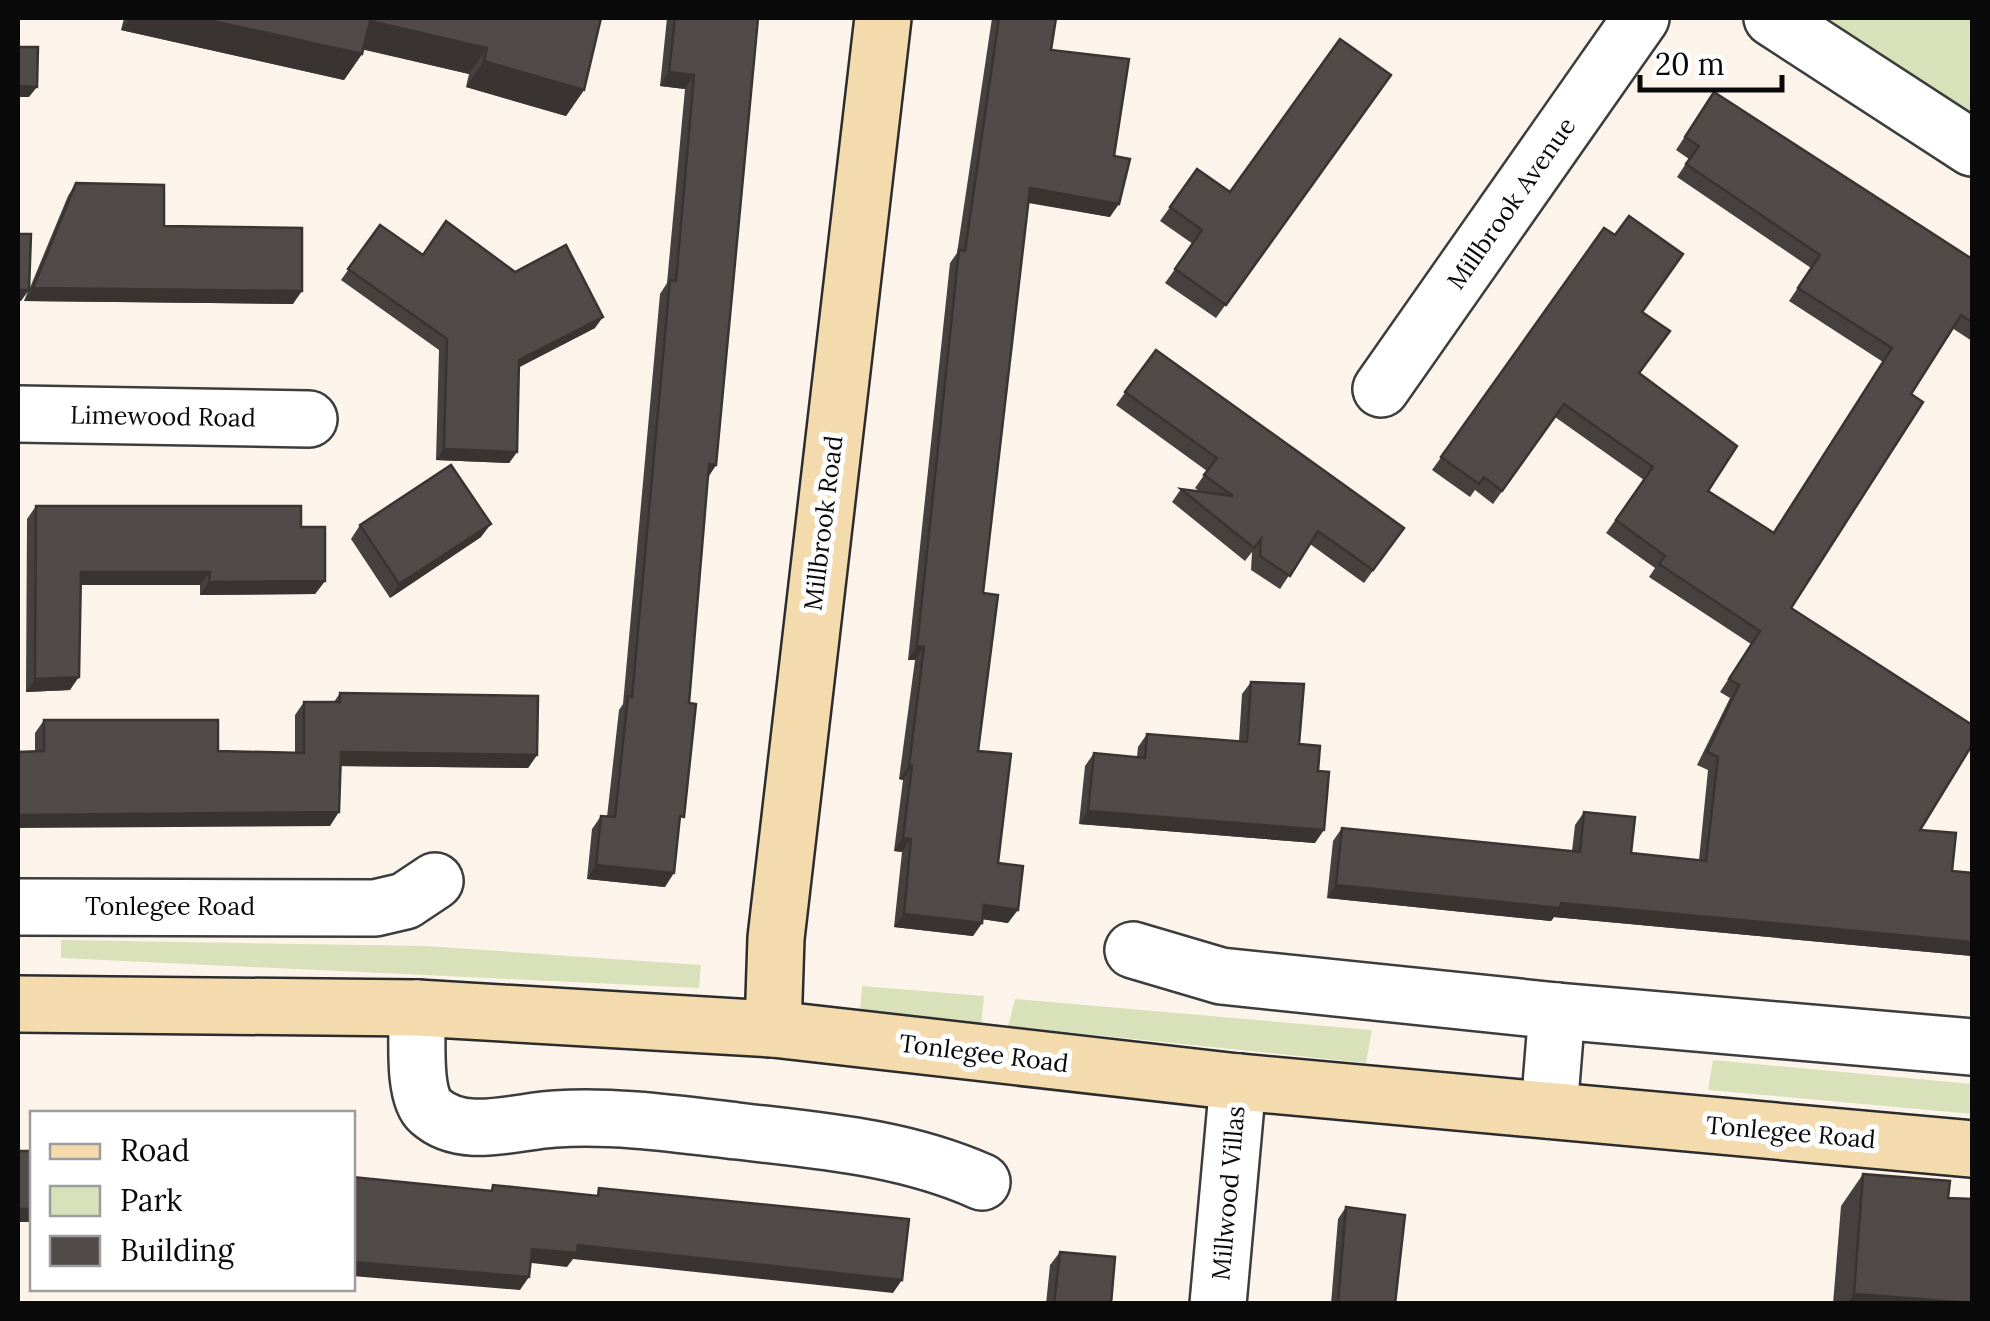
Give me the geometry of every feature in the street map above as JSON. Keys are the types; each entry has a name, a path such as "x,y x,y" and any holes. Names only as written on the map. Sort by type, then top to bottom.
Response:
{"main road":[{"name":"Millbrook Road","path":"773,1030 776,938 882,18"},
{"name":"Tonlegee Road","path":"18,1004 417,1008 773,1030 1238,1082 1972,1149"}],"street":[{"name":"Millbrook Avenue","path":"1381,389 1641,18"},
{"path":"1772,18 1972,148"},
{"name":"Limewood Road","path":"18,414 308,418"},
{"name":"Tonlegee Road","path":"18,908 376,908 405,901 435,881"},
{"path":"1132,950 1222,976 1557,1012 1972,1047"},
{"path":"417,1008 419,1093 427,1110 450,1124 486,1128 556,1119 657,1122 858,1144 933,1160 982,1182"},
{"path":"1549,1110 1557,1012"},
{"name":"Millwood Villas","path":"1218,1304 1238,1082"}],"green space":[{"path":"1773,18 1972,18 1972,148"},
{"path":"61,940 426,946 701,965 699,988 61,958"},
{"path":"862,986 984,996 979,1049 858,1037"},
{"path":"1015,999 1372,1030 1366,1063 1008,1026"},
{"path":"1713,1060 1972,1084 1972,1114 1708,1090"}],"building":[{"path":"199,18 601,18 584,90 484,61 487,48 370,21 362,54"},
{"path":"675,18 758,18 716,465 709,464 689,703 696,704 674,873 596,865 601,816 615,817 628,696 632,697 670,280 676,281 694,75 669,72"},
{"path":"999,18 1056,18 1051,50 1129,59 1114,156 1130,159 1119,204 1030,188 983,593 998,595 978,751 1011,754 998,863 1023,866 1018,910 984,905 982,923 904,914 911,839 903,838 924,647 917,646 959,250 965,251"},
{"path":"1340,39 1391,75 1226,305 1175,269 1202,230 1170,207 1197,169 1230,192"},
{"path":"18,47 38,47 37,87 18,86"},
{"path":"1714,92 1972,259 1972,322 1961,315 1911,394 1923,402 1791,608 1972,725 1972,745 1920,830 1956,833 1952,871 1972,873 1972,942 1336,885 1342,828 1580,852 1584,812 1635,817 1631,853 1706,861 1718,757 1707,752 1739,685 1729,679 1760,631 1659,564 1665,556 1616,520 1653,467 1564,404 1502,491 1484,477 1479,484 1441,457 1604,228 1615,235 1629,216 1683,254 1642,312 1670,331 1639,373 1737,446 1708,491 1774,533 1892,348 1798,288 1820,255 1686,164 1699,146 1685,137"},
{"path":"76,183 164,185 164,226 302,228 302,291 33,288"},
{"path":"446,221 515,272 566,245 603,317 519,360 517,452 444,449 447,339 348,269 380,225 423,255"},
{"path":"18,234 31,234 29,290 18,290"},
{"path":"1156,350 1404,528 1373,570 1318,531 1290,576 1260,556 1261,539 1254,548 1181,489 1233,496 1204,475 1217,458 1125,392"},
{"path":"451,465 491,524 399,584 360,525"},
{"path":"36,506 301,506 301,527 325,527 325,581 209,582 210,572 81,572 79,677 35,679"},
{"path":"1251,682 1304,684 1299,744 1320,746 1318,771 1329,772 1324,830 1088,811 1094,753 1145,758 1147,734 1247,742"},
{"path":"340,693 538,696 537,755 341,752 339,812 18,815 18,752 44,751 44,720 218,720 218,751 304,753 304,702 340,702"},
{"path":"18,1151 30,1151 30,1209 18,1209"},
{"path":"1863,1174 1950,1181 1948,1198 1972,1199 1972,1303 1854,1294"},
{"path":"355,1177 492,1191 493,1185 598,1196 599,1188 909,1219 902,1280 578,1245 577,1253 532,1249 529,1277 355,1262"},
{"path":"1346,1207 1405,1215 1395,1304 1338,1304"},
{"path":"1060,1252 1115,1257 1111,1304 1054,1304"}]}
